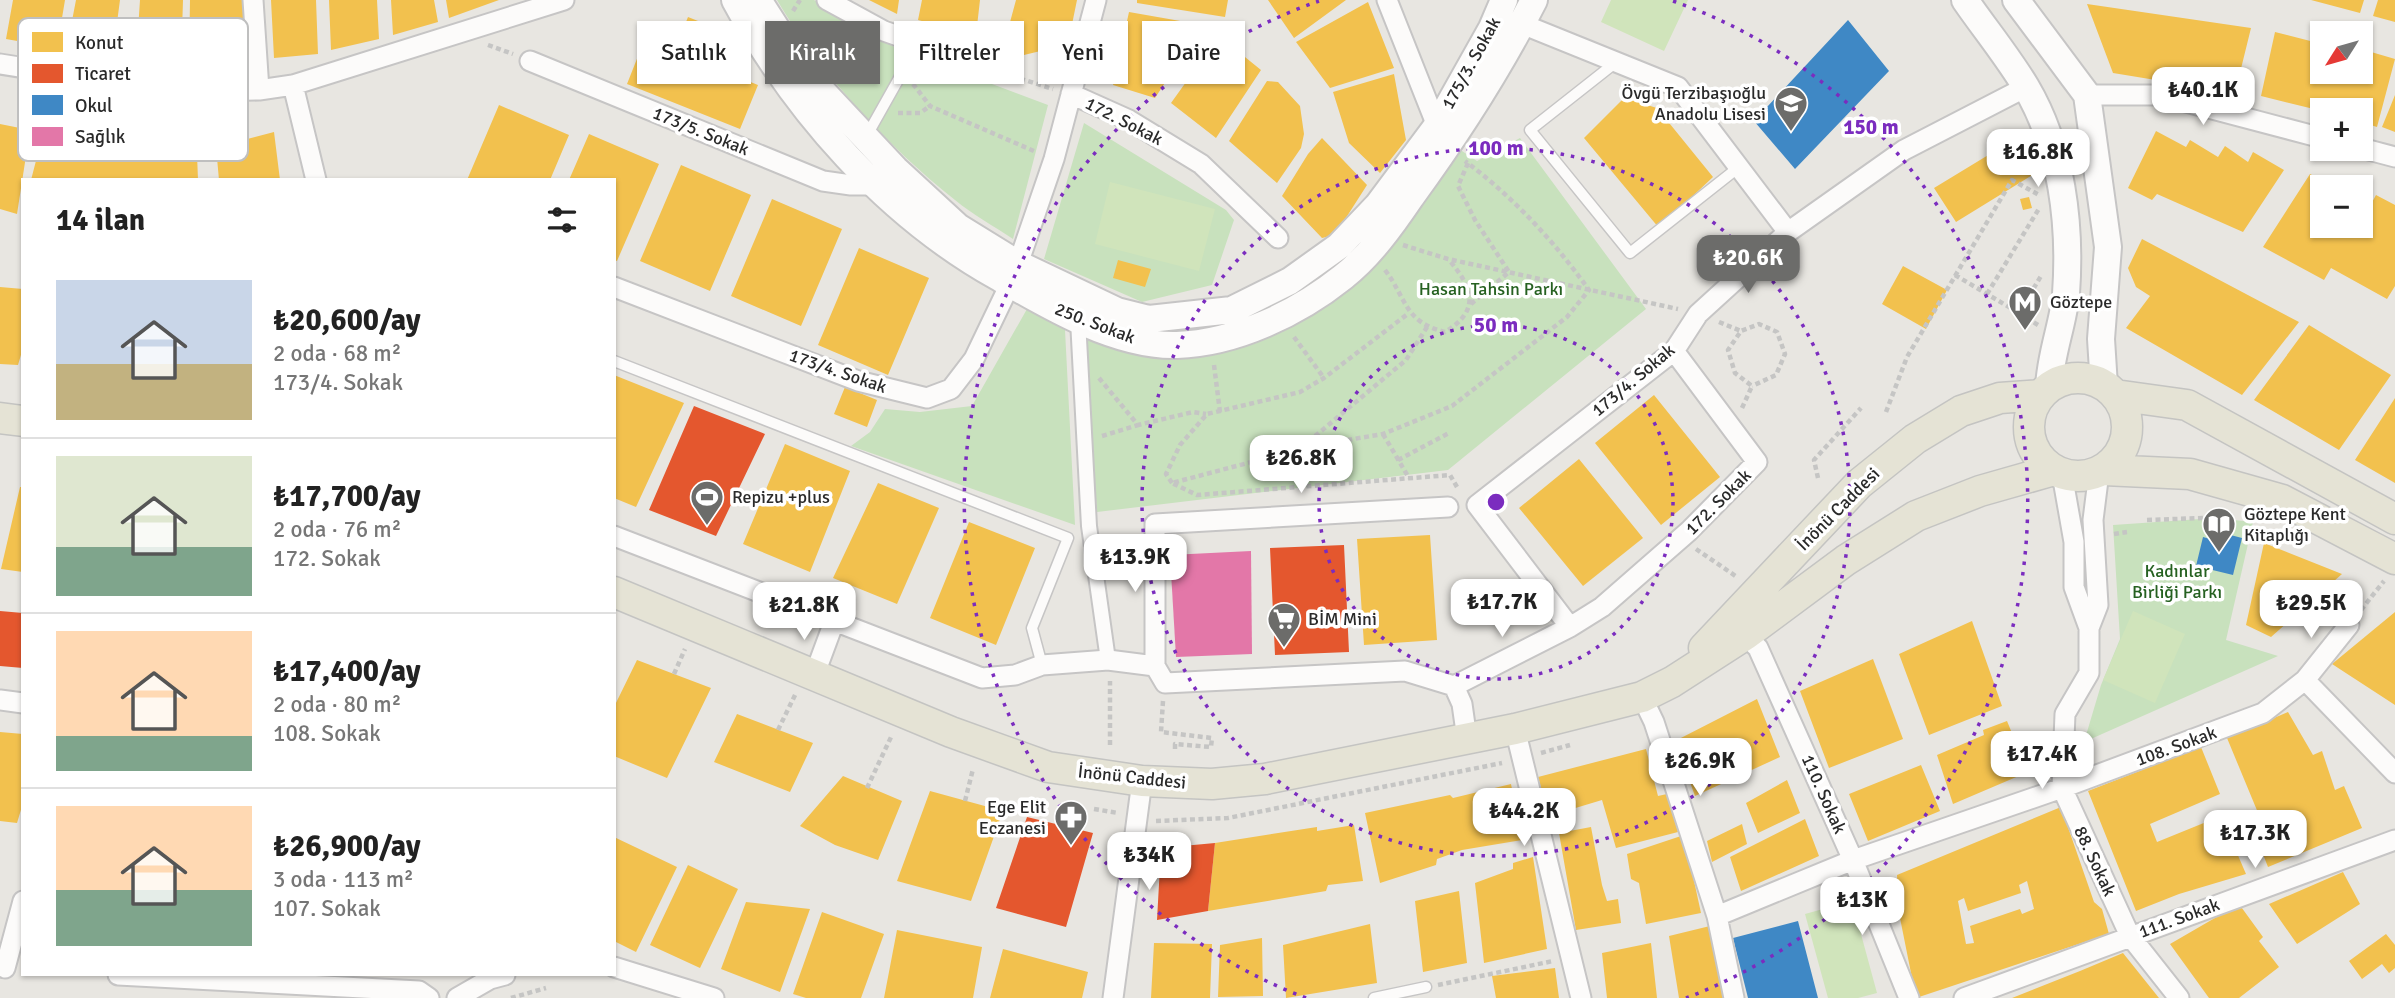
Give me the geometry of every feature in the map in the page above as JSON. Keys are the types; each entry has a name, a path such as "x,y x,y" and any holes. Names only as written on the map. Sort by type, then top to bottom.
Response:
{"main road":[{"name":"250. Sokak","path":"735,0 762,50 815,120 885,177 958,227 1014,274 1078,320 1142,342 1177,345 1228,337 1280,318 1345,276 1375,244 1451,145 1522,24"},
{"name":"250. Sokak","path":"758,0 805,73 866,138 885,177"},
{"name":"175/3. Sokak","path":"1451,145 1504,0"},
{"name":"175/3. Sokak","path":"1522,24 1534,0"},
{"path":"1965,0 2026,87 2042,119 2056,158 2064,201 2066,295 2045,391 2029,418 2029,434 2034,450 2058,472 2081,477 2101,471 2190,474 2282,500 2391,568"},
{"path":"2016,0 2087,95 2108,247 2101,339 2109,391 2126,417 2127,432 2124,447 2101,471"},
{"name":"250. Sokak","path":"1014,274 1117,311 1149,319 1232,310 1290,281 1339,246 1378,205 1451,145"},
{"path":"2045,391 2071,378 2086,378 2109,391 2187,405 2395,519"},
{"name":"İnönü Caddesi","path":"1672,682 1859,484 1905,446 1961,411 2000,398 2045,391"},
{"path":"0,418 21,421"},
{"name":"İnönü Caddesi","path":"616,593 805,684 1048,767 1142,781 1212,784 1265,779 1466,739 1642,697 1672,682 1745,635 1846,560 1916,516 1980,491 2058,472"}],"street":[{"path":"253,0 259,90"},
{"path":"248,90 293,85 564,0"},
{"path":"827,0 894,35"},
{"name":"173/4. Sokak","path":"616,289 858,381 927,398 951,389 974,359 1014,274 1054,159 1096,0"},
{"path":"1387,0 1451,145"},
{"path":"1522,24 1678,87 1788,232"},
{"name":"173/5. Sokak","path":"530,61 823,181 885,177"},
{"path":"0,64 18,67"},
{"path":"293,85 316,178"},
{"name":"173/4. Sokak","path":"1463,503 1674,351 1698,314 1788,232 1903,150 2026,87"},
{"name":"172. Sokak","path":"1071,94 1129,120 1201,164 1278,238"},
{"path":"2087,95 2159,95 2310,135"},
{"path":"2373,152 2395,158"},
{"path":"1078,320 1077,351 1088,526 1108,660"},
{"name":"172. Sokak","path":"1454,687 1570,627 1602,607 1681,538 1758,463 1674,351"},
{"name":"88. Sokak","path":"2089,628 2098,605 2093,520 2101,471"},
{"name":"88. Sokak","path":"2058,472 2074,542 2074,587 2089,628 2089,673 2065,714 2062,788 2130,936 2179,998"},
{"path":"1160,674 1155,524 1463,503 1570,627"},
{"path":"616,537 982,678 1015,675 1042,665 1108,660 1160,674 1405,671 1454,687 1462,704 1466,739"},
{"path":"805,684 834,622"},
{"name":"108. Sokak","path":"1717,916 1853,860 2062,788 2263,713 2305,680 2349,625"},
{"name":"110. Sokak","path":"1745,635 1758,648 1853,860 1909,998"},
{"path":"2305,680 2395,772"},
{"path":"1642,697 1654,722 1717,916 1734,998"},
{"path":"0,700 21,704"},
{"path":"1515,729 1581,998"},
{"path":"1114,998 1142,781"},
{"name":"111. Sokak","path":"1964,998 2395,840"},
{"path":"9,968 21,911"},
{"path":"616,968 714,998"},
{"path":"136,976 419,992 429,998"},
{"path":"457,998 496,976"}],"lane":[{"path":"1616,62 1530,130 1630,254 1739,167"},
{"path":"866,138 896,84"},
{"path":"616,362 1068,538 1032,628 1042,665"},
{"path":"1374,998 1426,987"}],"path":[{"path":"458,34 530,61"},
{"name":"172. Sokak","path":"1024,79 1071,94"},
{"path":"913,84 930,106 1054,159"},
{"path":"884,108 904,115 920,113 930,106"},
{"path":"1451,145 1458,186 1475,220 1509,272"},
{"path":"1451,145 1494,183 1563,252 1589,290"},
{"path":"1886,412 1907,357 2012,180 2046,199 1987,294"},
{"path":"1375,244 1409,313 1427,327 1445,332 1459,322 1470,304 1509,272"},
{"path":"1375,244 1698,314"},
{"path":"1448,259 1462,275 1470,295 1470,304"},
{"path":"1955,275 2019,313"},
{"path":"2023,306 2041,276"},
{"path":"1172,482 1300,449 1383,434 1452,406 1567,317 1589,290"},
{"path":"1083,442 1193,412 1220,412 1300,392 1324,379 1409,313"},
{"path":"1280,318 1324,379"},
{"path":"1732,428 1752,386 1776,375 1785,354 1777,331 1759,324 1741,331 1728,350 1735,373 1752,386"},
{"path":"1300,449 1406,360 1427,327"},
{"path":"1210,339 1220,412"},
{"path":"1077,351 1138,425"},
{"path":"1818,478 1814,460 1861,408"},
{"path":"1207,414 1180,445 1166,474 1172,482 1198,495 1450,475 1463,503"},
{"path":"1398,460 1449,433"},
{"path":"1383,434 1409,478"},
{"path":"2147,520 2208,517"},
{"path":"1681,538 1737,577"},
{"path":"2349,625 2391,568"},
{"path":"674,674 685,649"},
{"path":"1160,674 1161,732 1212,738 1211,747 1175,744 1175,752"},
{"path":"1110,682 1110,746"},
{"path":"778,730 805,684"},
{"path":"867,788 892,734"},
{"path":"965,801 973,769"},
{"path":"1094,809 1108,811"},
{"path":"1426,987 1544,962"},
{"path":"510,998 546,988"}],"green space":[{"path":"777,0 814,0 850,21 790,21"},
{"path":"1611,0 1688,0 1664,51 1601,22"},
{"path":"880,39 894,47 894,84 992,84 1048,105 1013,239 955,200 905,157 837,84 880,84"},
{"path":"1084,123 1226,210 1234,220 1212,285 1142,302 1044,259"},
{"name":"Hasan Tahsin Parkı","path":"1520,138 1646,309 1448,470 1097,512 1084,332 1118,344 1276,331 1456,147 1477,161"},
{"path":"1110,182 1215,209 1199,271 1095,244"},
{"path":"1027,309 1065,330 1075,525 851,446 870,432 885,409 920,412 972,406"},
{"name":"Kadınlar Birliği Parkı","path":"2215,518 2253,522 2226,640 2278,656 2084,742 2101,685 2120,639 2113,525"},
{"path":"2133,611 2185,634 2155,703 2103,680"},
{"path":"1852,901 1877,993 1858,998 1828,998 1805,914"}],"building: Konut":[{"path":"13,0 65,0 62,18 18,18 18,41 6,39"},
{"path":"76,0 120,0 118,18 73,18"},
{"path":"140,0 183,0 182,18 139,18"},
{"path":"190,0 244,0 243,18 190,18"},
{"path":"271,0 316,0 318,54 274,58"},
{"path":"329,0 377,0 379,39 331,50"},
{"path":"391,0 434,0 438,22 393,35"},
{"path":"446,0 499,0 449,18"},
{"path":"869,0 899,0 897,14"},
{"path":"922,0 980,0 978,21 918,20"},
{"path":"1016,0 1077,0 1073,21 1038,21 1038,52 1024,55 1024,21 1010,21"},
{"path":"1137,0 1228,0 1225,17 1137,3"},
{"path":"1268,0 1346,0 1294,38"},
{"path":"2311,0 2364,0 2360,13"},
{"path":"2378,0 2395,0 2395,22 2373,16"},
{"path":"1368,2 1394,68 1330,88 1296,42"},
{"path":"2087,4 2251,28 2235,93 2113,73"},
{"path":"1129,12 1180,21 1142,21 1142,84 1164,84 1155,98 1113,85 1128,84"},
{"path":"2275,32 2310,41 2310,84 2373,84 2373,53 2395,59 2377,127 2373,126 2373,98 2310,98 2310,108 2261,96"},
{"path":"1245,57 1261,70 1216,138 1171,103 1185,84 1245,84"},
{"path":"637,59 637,84 751,82 758,85 740,129 627,84"},
{"path":"1394,74 1406,140 1380,173 1349,143 1333,92"},
{"path":"1267,81 1278,82 1300,106 1304,134 1301,148 1277,183 1229,141"},
{"path":"2395,95 2395,132 2382,127"},
{"path":"1624,98 1657,108 1713,177 1659,228 1584,138"},
{"path":"499,105 569,135 551,178 468,178"},
{"path":"0,124 18,128 18,161 25,161 17,214 0,209"},
{"path":"2156,131 2186,147 2190,140 2218,157 2225,146 2248,162 2253,152 2284,170 2243,232 2157,194 2152,200 2128,188"},
{"path":"274,132 280,178 219,178 217,161 248,161 248,139"},
{"path":"589,134 659,164 617,261 616,178 570,178"},
{"path":"1322,138 1367,185 1335,235 1322,238 1282,196 1308,154"},
{"path":"2013,140 2034,174 1956,222 1934,188"},
{"path":"36,161 197,161 198,178 32,178"},
{"path":"681,165 751,195 710,291 640,261"},
{"path":"2310,174 2310,238 2373,238 2373,200 2376,195 2395,205 2395,286 2387,299 2331,268 2324,280 2263,247"},
{"path":"2029,197 2032,208 2023,210 2020,199"},
{"path":"772,199 842,229 801,326 731,296"},
{"path":"2142,239 2299,322 2242,395 2126,328 2150,296 2136,287 2128,268"},
{"path":"859,248 929,278 888,375 818,345"},
{"path":"1118,260 1151,269 1145,287 1113,278"},
{"path":"1903,266 1947,290 1926,329 1882,304"},
{"path":"0,287 21,289 21,355 18,365 0,364"},
{"path":"2309,325 2391,375 2339,450 2254,400"},
{"path":"616,376 684,403 636,507 616,499"},
{"path":"845,387 877,400 867,427 834,414"},
{"path":"1654,395 1720,477 1661,525 1595,443"},
{"path":"2395,398 2395,483 2355,460"},
{"path":"785,444 850,471 810,572 743,544"},
{"path":"1579,459 1643,538 1583,586 1519,508"},
{"path":"878,483 939,508 897,604 833,578"},
{"path":"20,487 21,487 21,572 1,569"},
{"path":"969,522 1035,548 996,645 930,618"},
{"path":"1430,535 1437,640 1364,645 1357,539"},
{"path":"2264,543 2342,574 2271,637 2246,625"},
{"path":"2395,612 2395,705 2332,664"},
{"path":"1972,621 2002,706 1929,735 1899,654"},
{"path":"1873,659 1903,739 1829,768 1800,691"},
{"path":"637,660 711,688 667,778 616,757 616,703"},
{"path":"1757,699 1780,757 1695,796 1675,741"},
{"path":"2288,712 2313,755 2322,751 2335,790 2344,786 2362,828 2268,867 2251,824 2261,820 2227,738"},
{"path":"737,714 813,743 790,792 714,762"},
{"path":"2007,721 2028,772 1953,804 1937,755 1984,735 1983,730"},
{"path":"0,732 21,734 21,810 17,823 0,821"},
{"path":"2201,747 2220,794 2150,824 2157,842 2221,816 2246,874 2179,894 2136,911 2088,791"},
{"path":"1646,749 1658,796 1667,794 1678,832 1616,848 1602,800 1549,816 1538,777"},
{"path":"1921,765 1940,811 1868,841 1849,794"},
{"path":"843,776 902,801 878,860 835,845 800,826"},
{"path":"1787,780 1800,813 1758,833 1746,803"},
{"path":"1511,784 1522,840 1462,850 1437,859 1436,865 1380,883 1365,813 1450,795 1453,798"},
{"path":"930,791 1003,811 971,901 897,881"},
{"path":"2061,807 2094,902 2102,909 2109,934 1916,998 1899,913 1897,875","holes":["2027,881 2034,909 2022,914 2020,909 1970,926 1974,943 1966,944 1958,901 1964,898 1968,911 2021,893 2019,885"]},
{"path":"1805,819 1819,856 1741,891 1730,857"},
{"path":"1742,824 1747,844 1712,862 1707,841"},
{"path":"1354,825 1363,881 1328,885 1326,891 1208,911 1215,843 1317,827 1317,831"},
{"path":"1591,827 1607,901 1618,899 1621,923 1576,930 1559,833"},
{"path":"1684,835 1701,913 1646,924 1639,883 1631,879 1627,854"},
{"path":"616,838 677,867 636,952 616,942"},
{"path":"1533,857 1547,949 1484,963 1475,883 1513,869 1513,863"},
{"path":"688,865 738,889 700,968 650,945"},
{"path":"2343,872 2360,904 2297,944 2269,904"},
{"path":"1459,891 1467,963 1423,972 1415,901"},
{"path":"746,902 810,909 780,992 721,969"},
{"path":"2239,904 2263,937 2259,941 2279,967 2239,998 2209,998 2170,944"},
{"path":"822,912 884,934 861,998 806,998 793,994"},
{"path":"1370,924 1377,983 1286,998 1283,945"},
{"path":"1710,926 1725,998 1679,998 1669,936"},
{"path":"897,930 982,947 973,998 884,998"},
{"path":"2386,934 2395,945 2395,968 2389,973 2382,964 2362,979 2349,961"},
{"path":"1262,938 1263,996 1218,997 1220,945"},
{"path":"1154,943 1212,944 1210,998 1151,998"},
{"path":"1651,943 1657,998 1607,998 1602,953"},
{"path":"1003,949 1088,972 1082,998 990,998"},
{"path":"2123,953 2159,998 2012,998 2080,971"},
{"path":"1555,968 1559,998 1496,998 1492,976"}],"building: Ticaret":[{"path":"694,406 765,434 716,536 649,510"},
{"path":"1344,545 1349,652 1275,655 1270,548"},
{"path":"0,611 21,613 21,668 0,666"},
{"path":"1027,817 1093,833 1066,927 996,908"},
{"path":"1215,843 1208,911 1157,920 1161,848"}],"building: Okul":[{"name":"Övgü Terzibaşıoğlu Anadolu Lisesi","path":"1848,20 1889,71 1795,169 1754,121"},
{"name":"Göztepe Kent Kitaplığı","path":"2219,532 2242,538 2233,575 2196,566 2203,537 2217,541"},
{"path":"1798,921 1818,998 1748,998 1733,938"}],"building: Sağlık":[{"path":"1251,551 1252,654 1176,657 1170,555"}],"place":[{"name":"Övgü Terzibaşıoğlu Anadolu Lisesi","path":"1791,133"},
{"name":"Göztepe","path":"2025,332"},
{"name":"Repizu +plus","path":"707,527"},
{"name":"Göztepe Kent Kitaplığı","path":"2219,554"},
{"name":"BİM Mini","path":"1284,649"},
{"name":"Ege Elit Eczanesi","path":"1071,847"}]}
